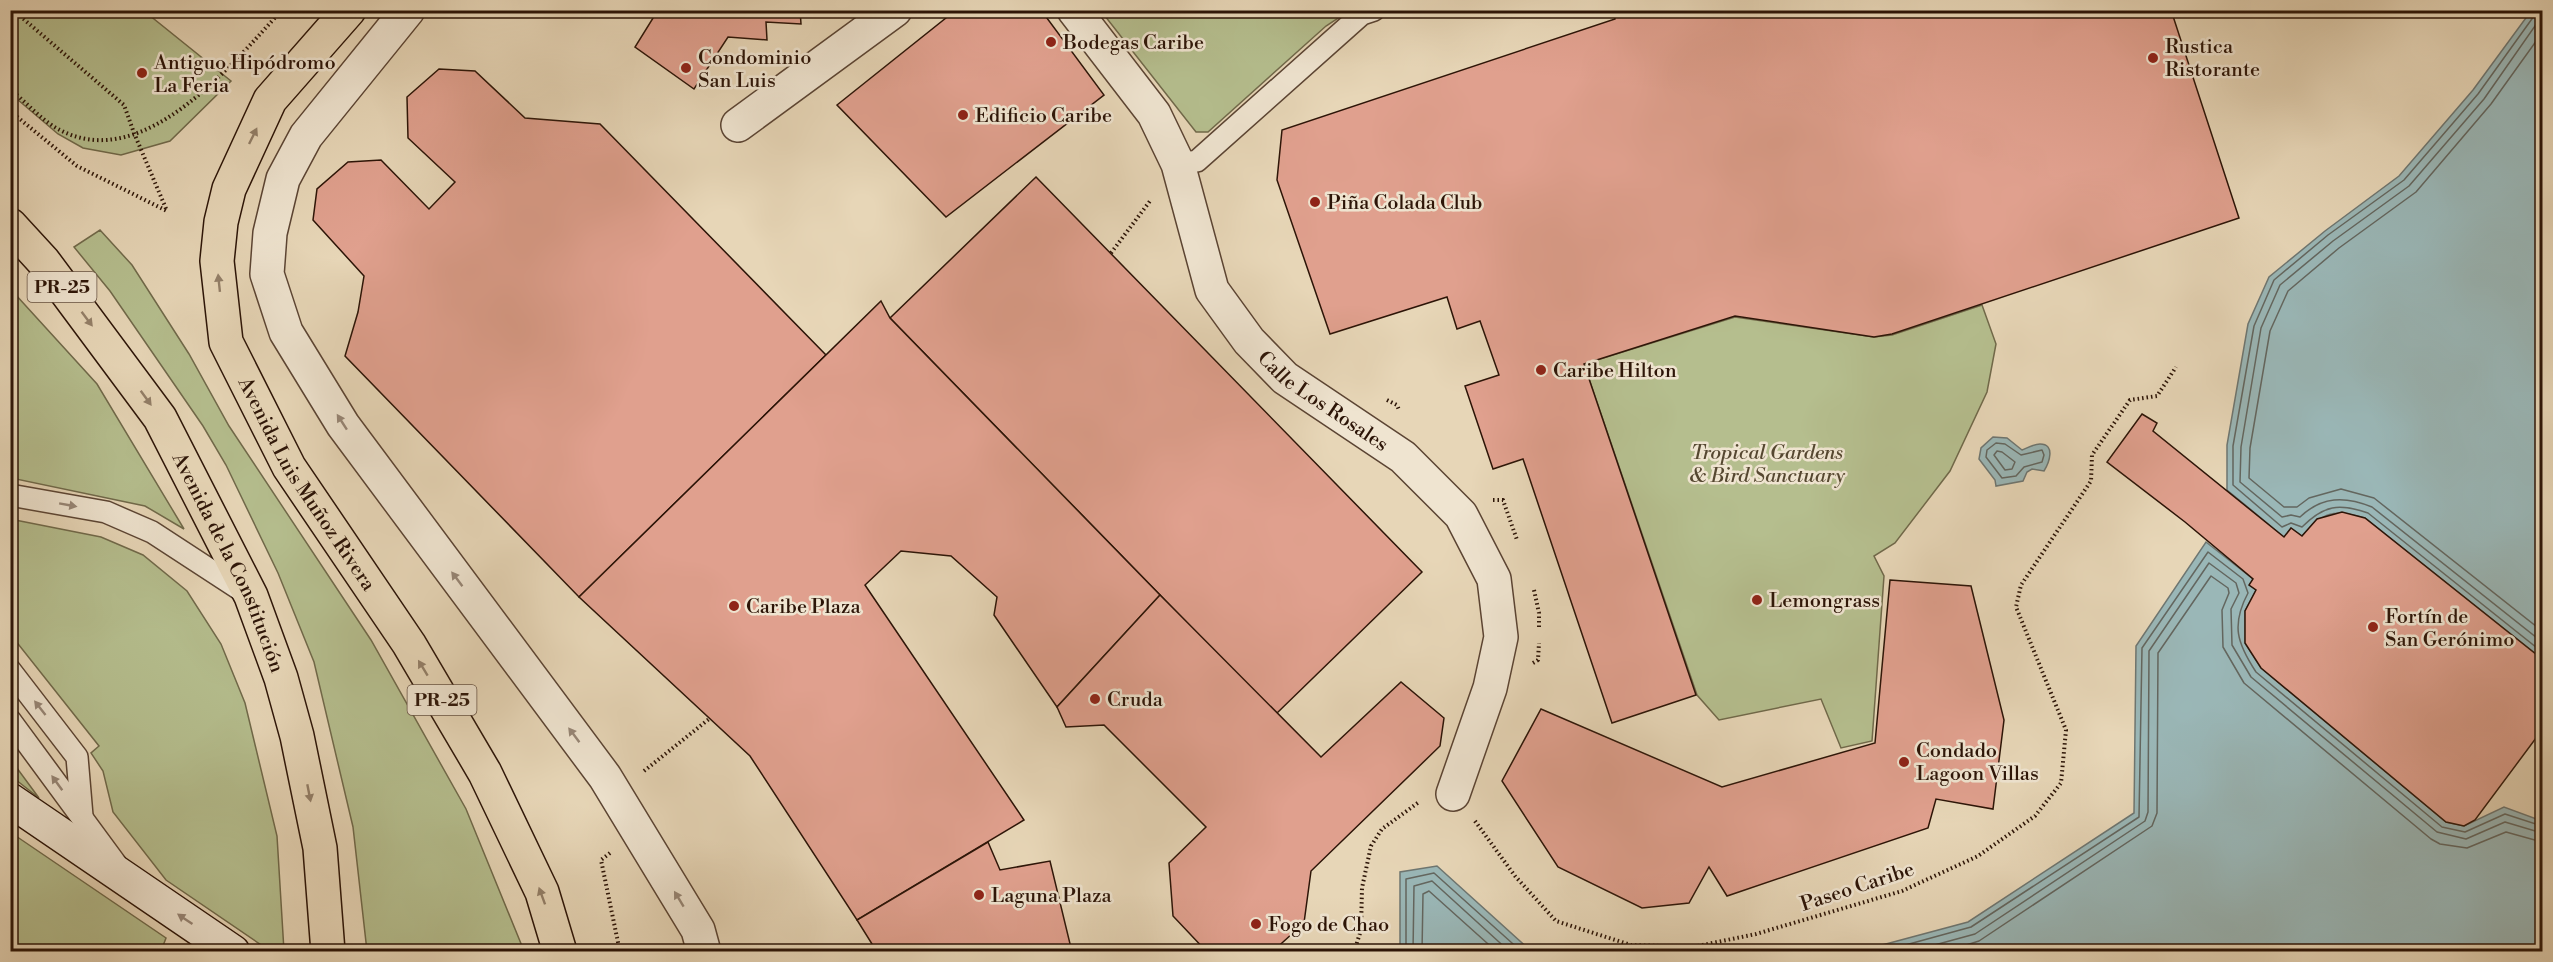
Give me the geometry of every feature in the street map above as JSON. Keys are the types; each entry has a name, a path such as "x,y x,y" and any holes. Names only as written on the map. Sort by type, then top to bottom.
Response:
{"main road":[{"name":"Avenida Luis Muñoz Rivera","path":"349,10 270,100 229,189 221,222 217,261 226,342 289,467 409,644 485,773 542,892 560,951"},
{"name":"Avenida de la Constitución","path":"10,225 44,262 160,418 251,596 281,678 297,736 320,848 328,951"}],"street":[{"path":"408,10 301,145 283,179 270,233 267,274 286,332 343,425 605,777 698,930 704,951"},
{"path":"738,126 896,10"},
{"name":"Calle Los Rosales","path":"1074,10 1154,114 1178,164 1212,290 1249,341 1285,378 1403,457 1461,515 1494,579 1500,637 1490,688 1453,794"},
{"path":"10,800 233,951"}],"lane":[{"path":"1178,164 1197,161 1362,14 1374,10"},
{"path":"10,495 106,512 152,532 251,596"},
{"path":"10,670 77,757 82,816"},
{"path":"10,720 128,881"}],"path":[{"path":"10,111 77,166 167,211 124,105 13,10"},
{"path":"10,89 58,130 84,140 116,139 134,134 147,130 179,110 223,74 282,10"},
{"path":"1111,253 1178,164"},
{"name":"Paseo Caribe","path":"1453,794 1515,876 1556,921 1631,945 1693,947 1756,934 1902,891 1978,856 2035,816 2061,783 2066,730 2016,607 2021,585 2091,481 2092,455 2130,400 2157,396 2176,367"},
{"path":"1386,400 1397,405 1404,418"},
{"path":"1482,499 1503,500 1518,542"},
{"path":"1490,688 1538,660 1539,613 1533,583"},
{"path":"644,771 710,719"},
{"path":"1354,951 1361,930 1362,888 1371,846 1383,829 1422,800 1442,794 1453,794"}],"green space":[{"path":"11,10 144,11 231,81 170,141 121,155 83,148 58,134 11,94"},
{"path":"1101,11 1349,11 1326,26 1208,132 1196,132"},
{"path":"100,230 132,265 189,354 229,426 371,640 466,809 524,951 367,951 353,827 314,662 278,573 226,465 203,426 110,291 74,247"},
{"path":"15,294 97,384 184,529 145,506 11,478 10,297"},
{"name":"Tropical Gardens & Bird Sanctuary","path":"1982,305 1996,344 1987,392 1950,471 1895,543 1874,556 1884,576 1872,741 1841,748 1821,699 1719,720 1697,695 1584,364 1735,317 1874,337 1892,335"},
{"path":"10,519 101,537 143,555 187,591 221,644 245,703 277,836 284,951 270,951 166,880 113,812 103,771 91,753 99,746 11,635"},
{"path":"11,760 39,798 11,776"},
{"path":"10,832 166,938 161,951 11,951"}],"water":[{"path":"2531,11 2542,11 2542,659 2365,518 2330,514 2317,521 2302,536 2291,528 2284,537 2227,490 2227,445 2248,324 2269,277 2325,231 2399,176 2473,90"},
{"path":"1993,437 2007,438 2022,450 2040,444 2048,447 2050,454 2044,471 2032,469 2027,472 2023,481 1996,486 1995,480 1979,459 1981,448"},
{"path":"2206,542 2253,579 2250,585 2256,590 2245,611 2245,643 2261,668 2446,822 2464,826 2504,807 2542,821 2542,951 1856,952 1968,922 2134,813 2136,646"},
{"path":"1437,866 1531,951 1400,951 1400,872"}],"building":[{"name":"Condominio San Luis","path":"658,10 800,10 801,24 766,22 767,40 728,37 694,89 635,47"},
{"name":"Edificio Caribe","path":"956,10 1041,10 1104,95 946,217 837,105"},
{"name":"Caribe Hilton","path":"1614,10 2171,10 2239,218 1892,334 1874,337 1735,316 1584,364 1696,695 1612,723 1523,459 1493,469 1465,386 1499,375 1480,321 1457,329 1447,297 1330,334 1277,180 1282,130 1615,19"},
{"path":"439,69 475,71 525,118 600,124 826,355 579,597 345,356 358,312 364,276 313,220 317,189 348,162 381,160 429,209 455,182 408,138 407,97"},
{"path":"1036,177 1422,572 1276,714 890,318"},
{"name":"Caribe Plaza","path":"881,301 890,318 1160,595 1057,707 994,615 997,597 951,556 901,551 865,585 1024,820 857,920 750,756 579,597"},
{"name":"Fortín de San Gerónimo","path":"2142,414 2157,423 2153,431 2284,537 2291,528 2302,536 2317,519 2342,512 2365,518 2542,659 2542,730 2475,820 2464,826 2446,822 2261,668 2245,643 2245,611 2256,590 2249,585 2253,579 2185,522 2107,462"},
{"name":"Condado Lagoon Villas","path":"1890,580 1971,586 2004,720 1993,809 1936,799 1928,828 1727,896 1709,867 1689,903 1642,908 1558,867 1502,781 1541,709 1722,787 1875,743"},
{"path":"1160,595 1321,757 1401,682 1444,718 1440,746 1311,871 1304,923 1272,952 1207,952 1173,916 1169,863 1206,827 1104,725 1066,727 1057,707"},
{"name":"Laguna Plaza","path":"988,842 1000,870 1050,861 1072,952 877,952 857,920"}],"place":[{"name":"Bodegas Caribe","path":"1051,42"},
{"name":"Rustica Ristorante","path":"2153,58"},
{"name":"Condominio San Luis","path":"686,68"},
{"name":"Antiguo Hipódromo La Feria","path":"142,73"},
{"name":"Edificio Caribe","path":"963,115"},
{"name":"Piña Colada Club","path":"1315,202"},
{"name":"Caribe Hilton","path":"1541,370"},
{"name":"Lemongrass","path":"1757,600"},
{"name":"Caribe Plaza","path":"734,606"},
{"name":"Fortín de San Gerónimo","path":"2373,627"},
{"name":"Cruda","path":"1095,699"},
{"name":"Condado Lagoon Villas","path":"1904,762"},
{"name":"Laguna Plaza","path":"979,895"},
{"name":"Fogo de Chao","path":"1256,924"}]}
